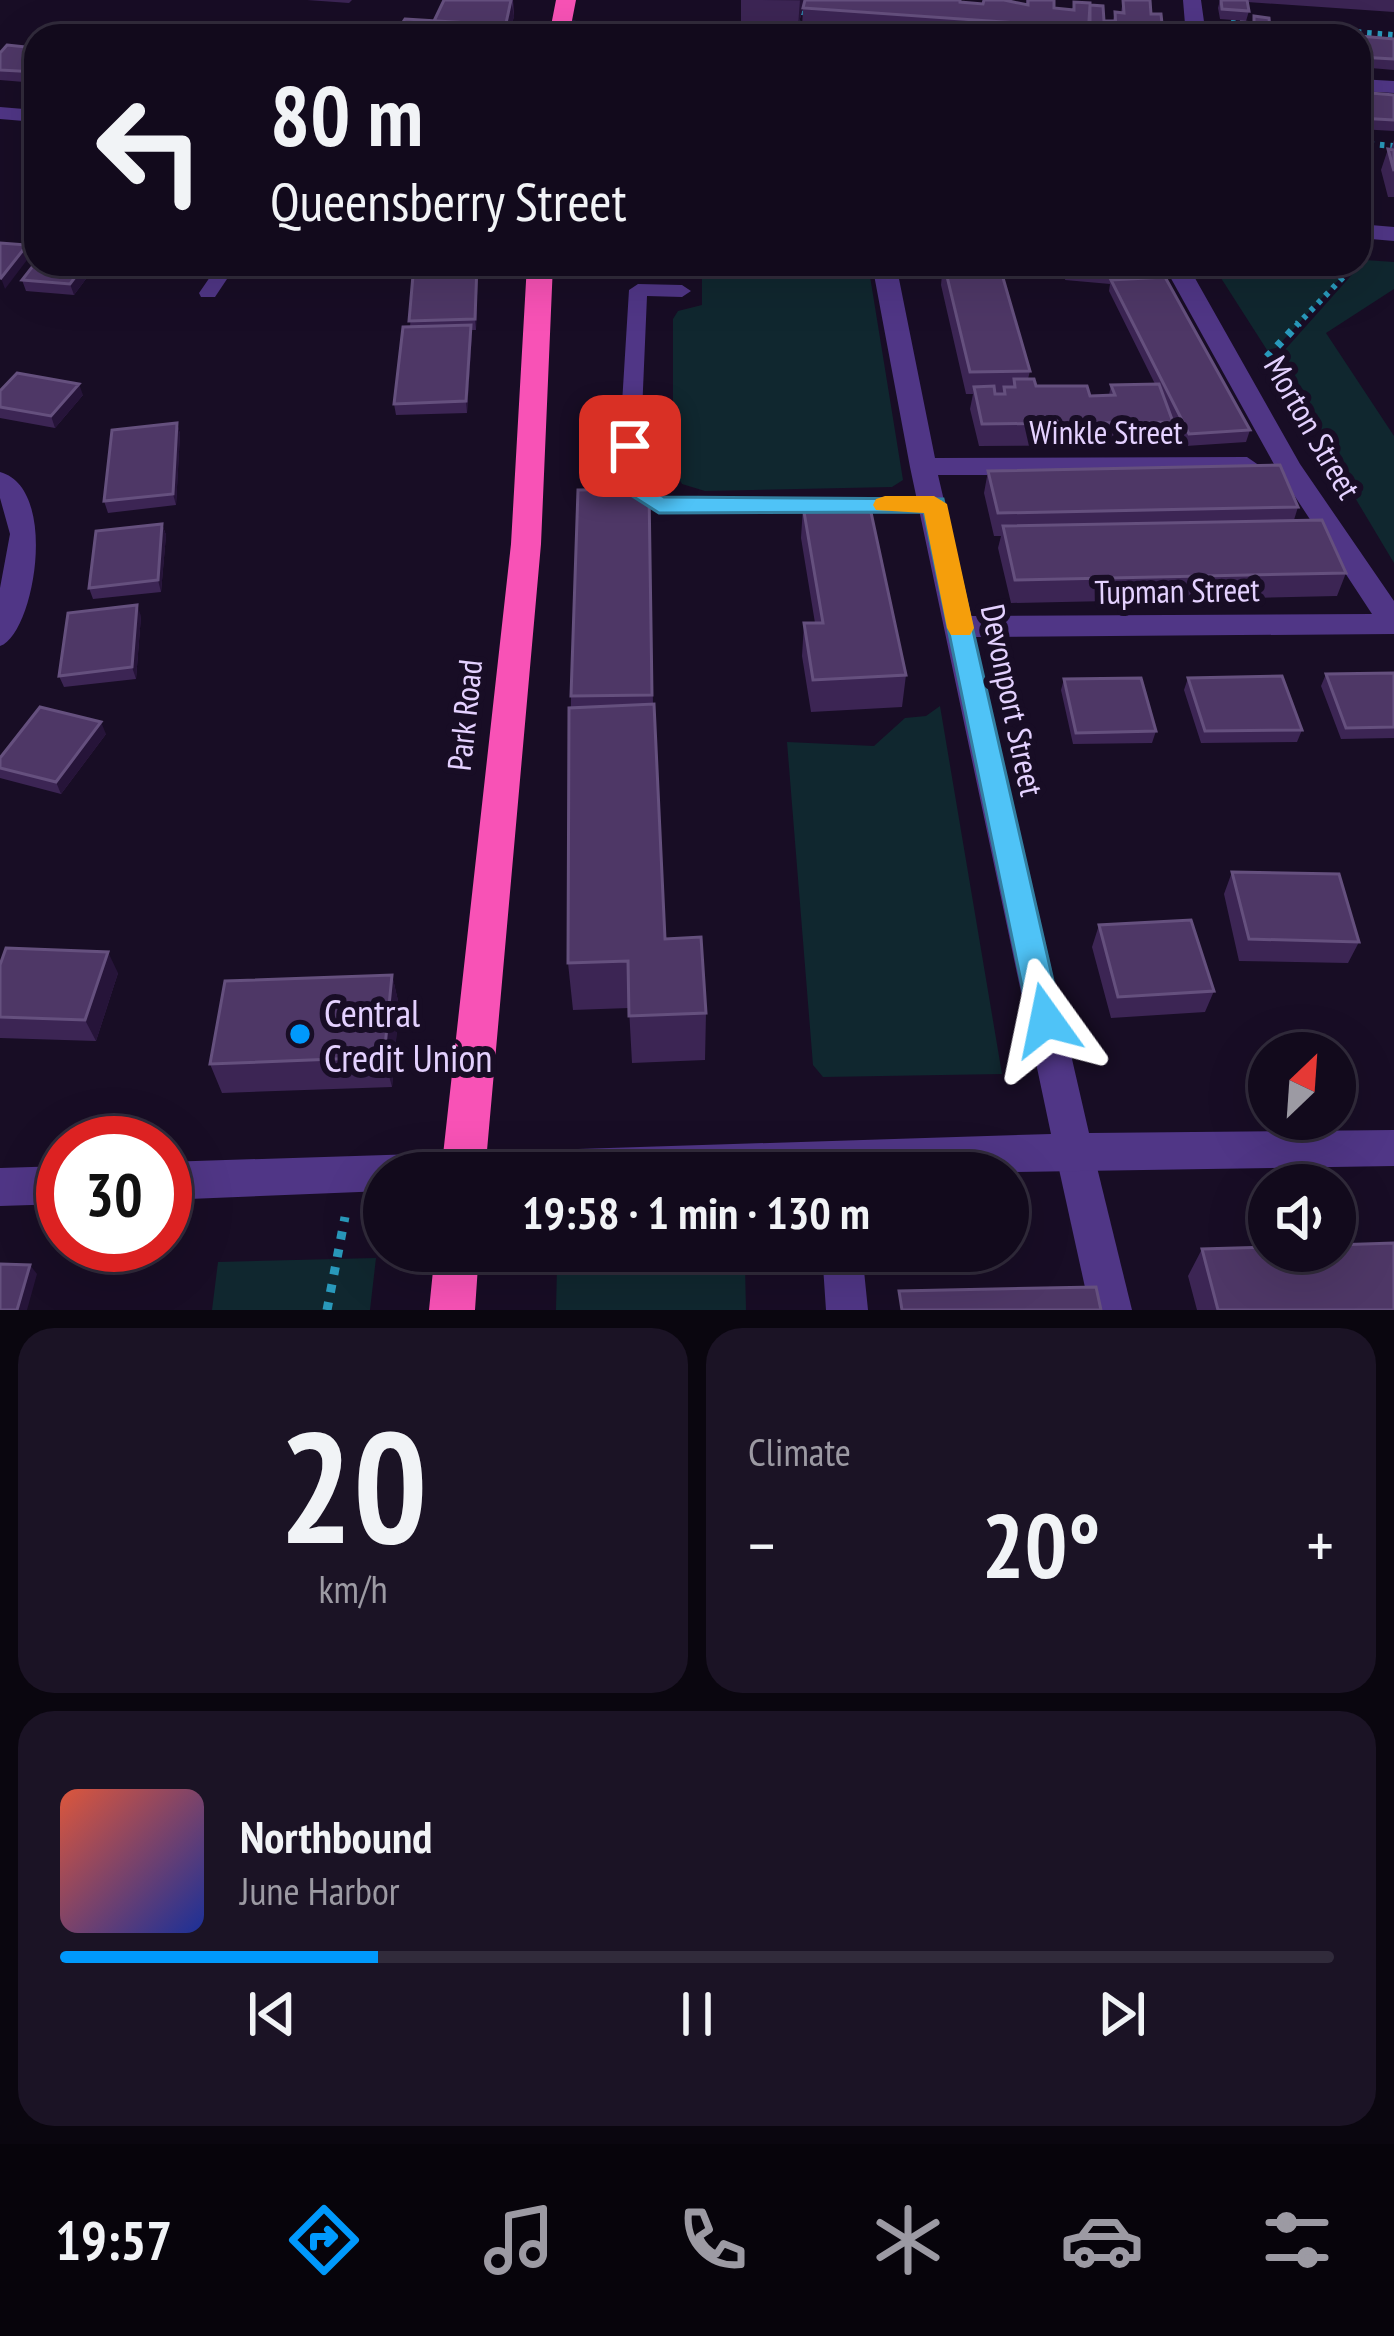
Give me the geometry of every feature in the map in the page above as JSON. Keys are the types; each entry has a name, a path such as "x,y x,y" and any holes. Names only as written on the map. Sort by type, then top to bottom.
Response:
{"highway":[{"name":"Park Road","path":"465,1152 526,544 539,276"},
{"path":"452,1310 455,1272"}],"street":[{"name":"Devonport Street","path":"886,276 923,467 1111,1310"},
{"name":"Morton Street","path":"1181,276 1288,466 1389,608"},
{"name":"Winkle Street","path":"923,467 1288,466"},
{"path":"0,481 19,497 28,532 0,635"},
{"name":"Tupman Street","path":"960,628 1389,608"},
{"path":"1029,1153 1394,1148"},
{"path":"192,1180 363,1173"},
{"path":"0,1187 36,1186"},
{"path":"844,1272 848,1310"}],"lane":[{"path":"208,293 220,276"},
{"path":"682,291 638,290 628,485 659,505 934,504"}],"path":[{"path":"1194,19 1261,24"},
{"path":"1232,360 1271,357 1345,276"},
{"path":"327,1310 363,1205"}],"shaded area":[{"path":"1371,260 1394,262 1394,289 1326,333 1394,436 1394,563 1274,362 1351,276 1371,276"},
{"path":"702,276 870,276 903,480 892,487 705,491 682,484 673,467 673,319 678,311 702,305"},
{"path":"1220,276 1342,276 1276,348 1267,350"},
{"path":"940,706 1002,1074 823,1077 813,1065 787,742 874,746 905,718 926,716"},
{"path":"363,1258 363,1272 374,1272 370,1310 212,1310 218,1262"},
{"path":"557,1272 745,1272 746,1310 556,1310"}],"building":[{"path":"444,0 511,0 506,24 434,21"},
{"path":"805,0 983,4 984,0 1004,0 1028,5 1028,0 1054,0 1054,8 1074,10 1074,2 1090,3 1090,24 1033,24 803,8"},
{"path":"1123,0 1150,0 1151,14 1161,14 1162,24 1116,24 1115,12 1124,13"},
{"path":"1221,0 1247,0 1249,11 1222,9"},
{"path":"1090,5 1103,6 1104,21 1113,24 1089,24"},
{"path":"1254,16 1269,18 1270,24 1243,24 1242,22 1254,23"},
{"path":"405,19 487,24 402,24"},
{"path":"1371,37 1394,39 1394,59 1371,58"},
{"path":"7,45 24,47 24,71 0,70 0,53"},
{"path":"1371,93 1394,95 1394,120 1371,119"},
{"path":"0,243 24,245 24,249 0,277"},
{"path":"25,276 76,276 70,284 22,280"},
{"path":"413,276 477,276 475,319 409,321"},
{"path":"947,276 1002,276 1030,371 970,372"},
{"path":"1165,277 1250,430 1189,434 1111,280"},
{"path":"471,325 466,401 394,404 403,327"},
{"path":"17,373 79,384 51,416 0,407 0,391"},
{"path":"1014,379 1034,379 1036,386 1087,386 1090,396 1115,395 1111,385 1159,384 1173,422 982,424 974,387 994,386 995,394 1005,394 1004,387 1015,387"},
{"path":"177,423 173,494 104,501 112,430"},
{"path":"1280,465 1298,507 998,513 988,471"},
{"path":"649,489 652,695 571,696 578,490"},
{"path":"869,503 906,675 813,680 804,623 823,623 803,506"},
{"path":"1322,520 1346,573 1015,580 1003,526"},
{"path":"162,524 158,580 89,588 96,531"},
{"path":"137,605 132,667 59,676 68,613"},
{"path":"1394,673 1394,727 1346,728 1326,674"},
{"path":"1282,676 1302,730 1205,731 1188,678"},
{"path":"1141,678 1156,731 1076,733 1064,679"},
{"path":"654,704 665,939 701,937 706,1013 629,1016 628,961 568,963 569,708"},
{"path":"40,707 101,722 56,782 0,768 0,758"},
{"path":"1232,872 1339,874 1359,942 1249,939"},
{"path":"1191,920 1214,991 1118,997 1099,925"},
{"path":"6,948 108,952 85,1020 0,1017 0,965"},
{"path":"392,975 384,1057 210,1064 225,981"},
{"path":"1394,1243 1394,1310 1218,1310 1202,1249 1248,1248 1248,1272 1356,1272 1356,1244"},
{"path":"0,1264 30,1265 17,1310 0,1310"},
{"path":"1096,1287 1101,1310 902,1310 899,1291"}],"slow traffic":[{"path":"885,505 934,504 960,628"}],"place":[{"name":"Central Credit Union","path":"300,1034"}],"route":[{"path":"630,446 628,485 659,505 934,504 1046,1020"}]}
